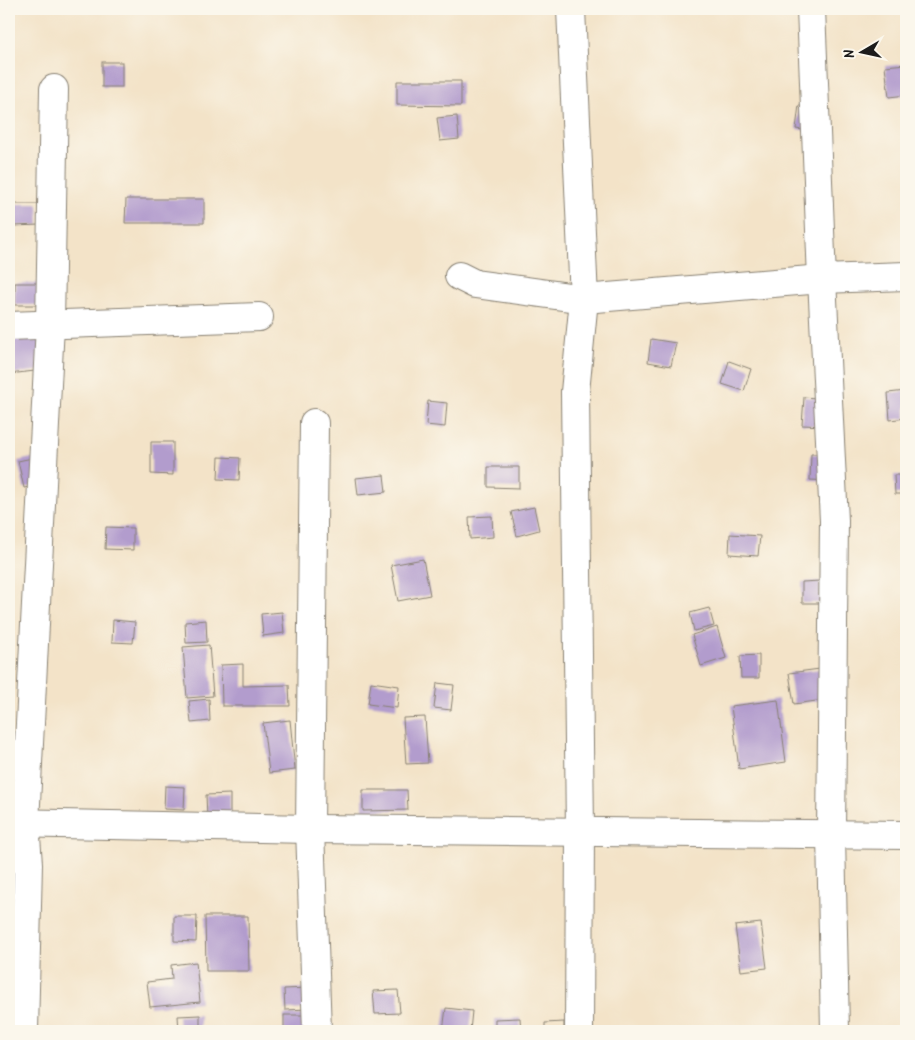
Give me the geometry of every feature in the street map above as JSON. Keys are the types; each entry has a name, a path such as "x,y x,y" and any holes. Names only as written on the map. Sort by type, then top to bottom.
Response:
{"street":[{"path":"571,9 584,299 575,392 580,831 579,1031"},
{"path":"811,9 834,521 831,835 835,1031"},
{"path":"24,1031 28,864 17,823 50,325 54,90"},
{"path":"459,276 475,284 584,299 822,279 906,276"},
{"path":"9,326 259,317"},
{"path":"314,422 310,829 317,1031"},
{"path":"17,823 310,829 906,835"}],"building":[{"path":"102,62 122,62 122,87 102,87"},
{"path":"906,64 906,95 889,97 885,66"},
{"path":"397,81 461,81 461,106 397,105"},
{"path":"799,105 824,109 821,133 796,129"},
{"path":"457,116 459,139 440,141 437,118"},
{"path":"126,199 204,199 204,223 125,223"},
{"path":"13,204 38,204 39,225 14,226"},
{"path":"15,283 38,283 38,305 15,305"},
{"path":"47,332 52,369 9,374 9,337"},
{"path":"651,339 676,343 671,366 648,362"},
{"path":"729,361 751,369 744,391 722,384"},
{"path":"906,391 906,418 890,420 888,393"},
{"path":"804,397 828,399 826,426 802,425"},
{"path":"428,401 447,403 445,427 426,425"},
{"path":"151,442 173,442 173,475 151,474"},
{"path":"811,454 832,454 831,481 810,480"},
{"path":"46,455 51,483 24,488 18,461"},
{"path":"219,457 240,458 239,480 218,479"},
{"path":"488,467 519,467 519,488 488,487"},
{"path":"384,475 386,492 358,495 356,478"},
{"path":"894,475 906,475 906,494 895,494"},
{"path":"534,507 539,530 517,536 511,512"},
{"path":"492,516 493,537 470,539 469,517"},
{"path":"106,527 133,528 133,550 105,549"},
{"path":"730,534 760,536 758,556 729,554"},
{"path":"423,559 430,595 398,601 391,565"},
{"path":"820,581 821,603 802,603 802,582"},
{"path":"709,608 714,626 694,631 690,613"},
{"path":"282,612 284,633 263,636 261,614"},
{"path":"113,620 135,622 133,643 112,642"},
{"path":"206,620 207,642 186,643 185,622"},
{"path":"717,627 726,658 701,666 692,635"},
{"path":"209,645 213,696 187,698 183,647"},
{"path":"759,655 759,678 741,678 740,656"},
{"path":"243,664 243,686 289,685 290,706 222,706 221,665"},
{"path":"820,669 824,700 794,704 789,673"},
{"path":"371,682 399,686 397,708 368,704"},
{"path":"437,683 454,685 451,710 434,708"},
{"path":"209,699 210,721 191,723 189,701"},
{"path":"778,700 786,762 739,769 731,706"},
{"path":"425,717 428,763 406,764 403,718"},
{"path":"290,720 295,770 269,773 263,723"},
{"path":"165,786 185,787 184,810 164,809"},
{"path":"363,790 407,790 408,810 363,811"},
{"path":"230,794 230,817 207,818 206,795"},
{"path":"9,881 25,883 23,905 9,904"},
{"path":"174,916 197,916 196,942 174,941"},
{"path":"205,916 248,916 249,971 206,971"},
{"path":"761,923 767,968 741,971 735,926"},
{"path":"196,962 200,1002 150,1007 147,982 172,979 171,965"},
{"path":"308,988 309,1009 285,1010 284,989"},
{"path":"398,990 400,1013 375,1014 373,991"},
{"path":"446,1008 472,1011 470,1031 443,1031"},
{"path":"200,1015 200,1031 179,1031 178,1016"},
{"path":"284,1015 306,1015 306,1031 284,1031"},
{"path":"520,1018 521,1031 495,1031 495,1019"},
{"path":"564,1022 564,1031 545,1031 545,1023"}]}
